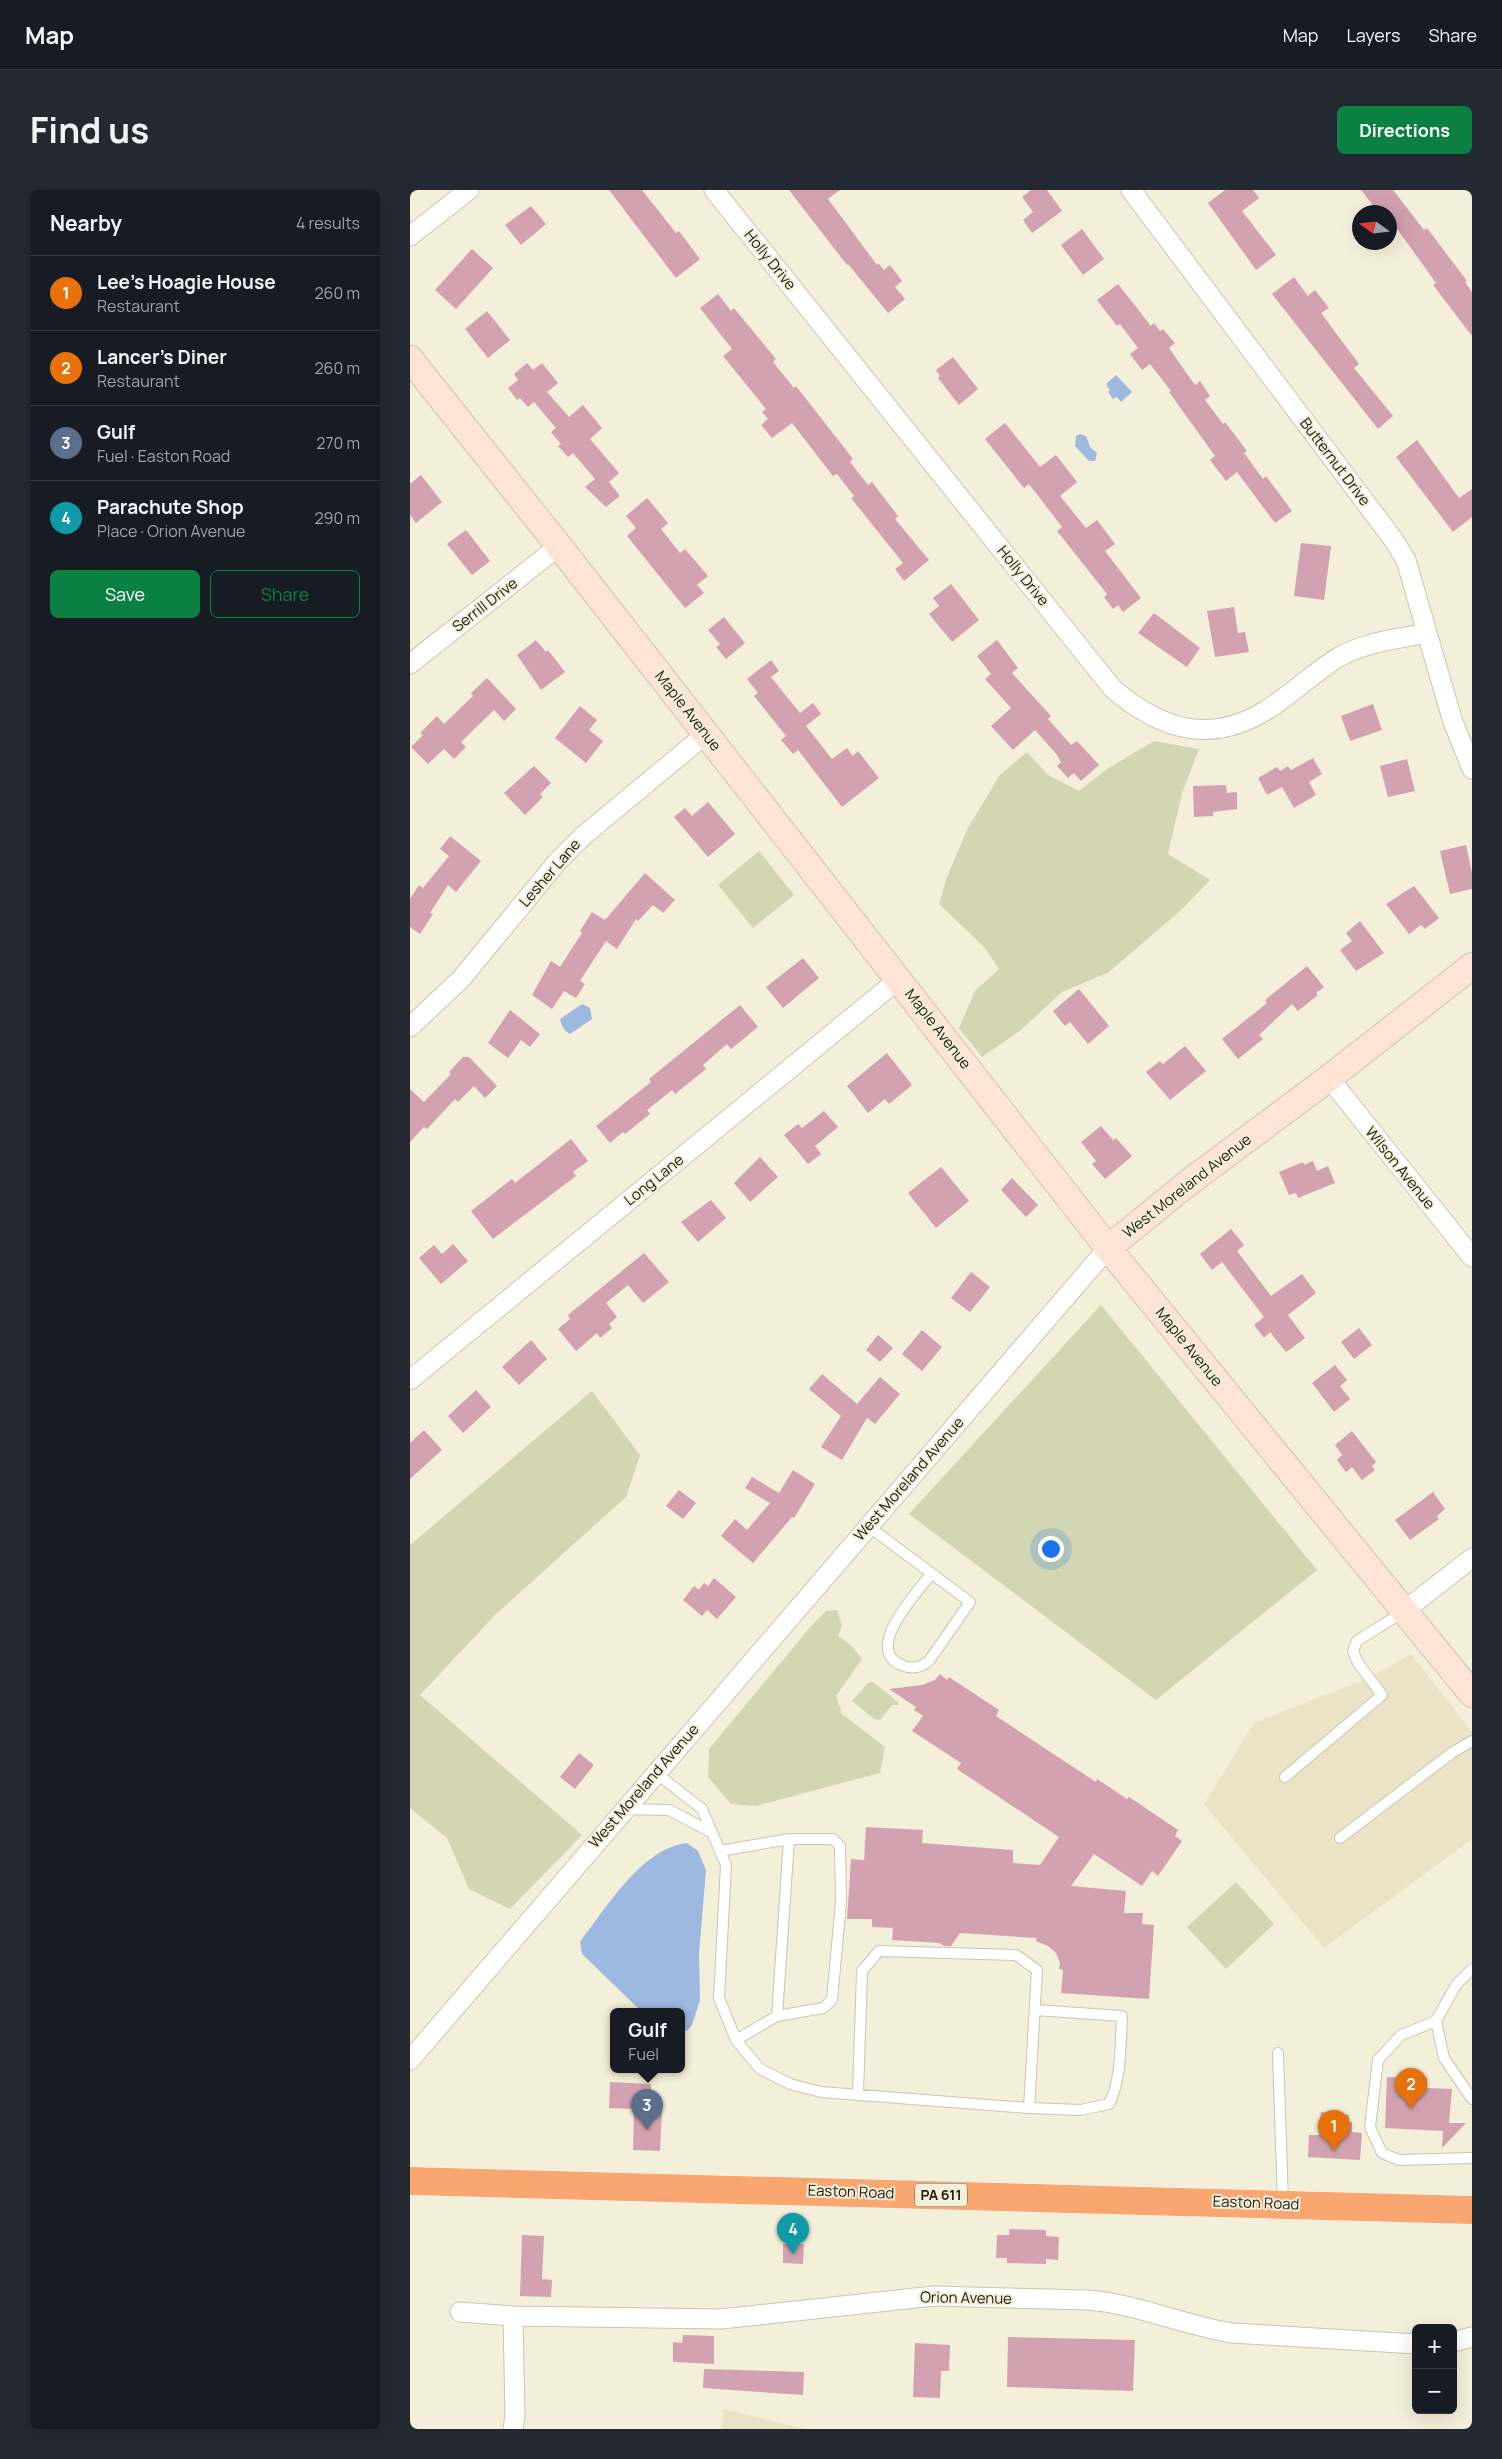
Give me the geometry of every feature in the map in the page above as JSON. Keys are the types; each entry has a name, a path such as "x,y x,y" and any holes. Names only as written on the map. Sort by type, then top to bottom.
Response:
{"highway":[{"name":"Easton Road","path":"410,2180 1472,2210"}],"street":[{"path":"410,236 469,190"},
{"name":"Holly Drive","path":"714,190 1113,689 1146,714 1189,730 1201,731 1237,724 1264,711 1340,656 1370,646 1427,633"},
{"name":"Butternut Drive","path":"1136,191 1393,539 1406,560 1452,720 1472,769"},
{"name":"Maple Avenue","path":"410,359 899,979 1108,1248 1472,1693"},
{"name":"Serrill Drive","path":"410,664 559,546"},
{"name":"Lesher Lane","path":"410,1027 461,980 558,862 582,836 706,734"},
{"name":"West Moreland Avenue","path":"410,2060 1108,1248 1188,1183 1329,1078 1472,966"},
{"name":"Long Lane","path":"410,1380 899,979"},
{"name":"Wilson Avenue","path":"1329,1078 1472,1256"},
{"path":"1404,1611 1472,1558"},
{"name":"Orion Avenue","path":"460,2312 513,2316 721,2319 934,2296 1078,2300 1118,2304 1202,2328 1232,2333 1412,2344"},
{"path":"513,2316 515,2416 513,2429"},
{"path":"1457,2341 1472,2337"}],"lane":[{"path":"868,1526 970,1602 932,1657 924,1664 913,1667 898,1663 893,1659 887,1645 890,1630 931,1574"},
{"path":"1285,1777 1382,1695 1358,1663 1353,1651 1357,1641 1404,1611"},
{"path":"1340,1838 1453,1752 1472,1741"},
{"path":"656,1773 702,1809 726,1865 719,1998 736,2040 760,2069 790,2084 821,2092 1029,2108 1081,2110 1110,2104 1117,2089 1122,2016 1035,2010"},
{"path":"625,1809 669,1810 711,1832"},
{"path":"720,1851 789,1839 833,1839 840,1846 841,1902 832,2000 823,2008 778,2016 736,2040"},
{"path":"778,2016 789,1839"},
{"path":"858,2094 862,1971 879,1951 1016,1955 1037,1970 1029,2108"},
{"path":"1472,1968 1456,1985 1436,2021 1401,2035 1378,2060 1370,2127 1382,2153 1399,2160 1472,2158"},
{"path":"1436,2021 1444,2058 1472,2099"},
{"path":"1278,2053 1283,2204"}],"shaded area":[{"path":"1411,1654 1472,1732 1472,1839 1324,1948 1204,1804 1254,1723 1372,1677"},
{"path":"723,2409 805,2429 722,2429"}],"green space":[{"path":"1154,741 1199,749 1182,793 1168,854 1210,880 1181,910 1109,972 1062,992 1020,1031 982,1057 959,1028 975,991 999,969 984,947 939,904 947,877 967,830 999,776 1027,752 1048,775 1079,791 1107,769"},
{"path":"759,851 794,895 753,928 718,885"},
{"path":"1101,1305 1317,1570 1156,1700 909,1514"},
{"path":"592,1391 640,1455 626,1497 496,1614 420,1695 582,1835 510,1909 469,1889 447,1838 410,1808 410,1545"},
{"path":"837,1610 842,1625 838,1636 851,1645 862,1659 836,1696 842,1714 885,1747 880,1773 755,1806 731,1804 708,1777 709,1749 812,1625 826,1611"},
{"path":"873,1682 898,1702 899,1705 892,1705 880,1720 874,1719 852,1701 868,1683"},
{"path":"1236,1882 1274,1924 1226,1969 1187,1927"}],"water":[{"path":"1116,375 1132,392 1121,402 1117,397 1113,399 1108,392 1110,390 1106,384"},
{"path":"1080,434 1086,436 1090,447 1097,453 1095,461 1089,461 1075,446 1076,436"},
{"path":"582,1004 590,1008 592,1019 570,1034 563,1028 560,1019"},
{"path":"687,1843 698,1851 706,1870 699,1954 700,2000 692,2025 685,2031 685,2008 638,2008 582,1954 580,1942 626,1882 655,1856 671,1847"}],"building":[{"path":"609,190 642,190 676,233 679,231 700,259 676,278"},
{"path":"789,190 840,190 828,199 877,265 878,263 884,270 890,265 902,281 895,287 905,299 888,313 847,265"},
{"path":"1031,190 1047,190 1062,211 1032,233 1023,220 1033,212 1022,197"},
{"path":"1225,190 1253,190 1259,198 1242,211 1276,255 1256,270 1208,203"},
{"path":"1361,190 1393,190 1424,230 1427,228 1467,281 1465,282 1472,292 1472,336 1433,285 1436,283 1397,229 1397,205 1373,205"},
{"path":"531,206 546,224 521,245 505,225"},
{"path":"1082,229 1104,259 1083,275 1061,245"},
{"path":"472,249 493,268 456,309 435,290"},
{"path":"1294,277 1308,296 1315,290 1329,308 1321,313 1359,364 1354,368 1393,416 1378,429 1272,294"},
{"path":"1118,284 1151,326 1154,323 1160,331 1163,329 1175,343 1169,348 1195,385 1200,381 1210,396 1205,400 1247,451 1244,453 1263,479 1266,476 1292,511 1275,523 1237,472 1226,481 1210,460 1215,456 1169,392 1171,391 1150,364 1142,370 1130,354 1138,348 1120,324 1117,326 1097,300"},
{"path":"718,294 731,311 734,308 776,359 773,362 794,388 796,386 853,459 850,462 868,485 872,482 898,516 895,519 929,560 904,581 895,569 903,563 851,498 854,496 837,474 833,476 792,423 772,438 761,425 768,419 762,412 766,409 723,356 732,349 700,308"},
{"path":"487,311 510,340 488,358 465,329"},
{"path":"953,357 978,389 959,405 938,378 940,376 936,370"},
{"path":"527,363 533,370 542,363 558,383 547,392 569,417 583,405 602,428 590,439 619,473 609,482 620,496 606,507 585,487 595,479 573,453 568,457 558,446 561,444 551,432 556,428 534,402 528,407 520,398 517,400 508,388 518,380 514,374"},
{"path":"1005,423 1040,467 1056,455 1077,482 1060,496 1086,528 1097,520 1115,544 1105,551 1141,598 1123,612 1118,605 1113,609 1104,597 1107,594 1057,531 1062,527 1029,484 1024,488 985,439"},
{"path":"1417,440 1459,498 1472,489 1472,517 1453,532 1396,457"},
{"path":"421,475 442,502 416,523 410,515 410,484"},
{"path":"647,498 668,523 661,529 680,553 685,549 708,576 697,585 704,593 685,608 627,536 636,528 626,516"},
{"path":"466,530 490,561 472,575 447,544"},
{"path":"1301,543 1331,546 1324,600 1294,596"},
{"path":"951,584 979,620 952,642 929,614 939,606 933,598"},
{"path":"1234,607 1238,633 1245,632 1249,652 1215,657 1207,611"},
{"path":"1154,613 1200,648 1187,667 1138,633"},
{"path":"724,617 745,643 726,659 716,647 720,644 708,630"},
{"path":"536,640 546,652 548,650 565,672 541,690 517,655"},
{"path":"997,640 1018,668 1012,673 1051,716 1048,719 1071,745 1077,741 1099,765 1081,781 1074,773 1068,778 1057,766 1061,762 1057,755 1035,730 1013,750 991,726 1011,708 985,679 991,674 977,656"},
{"path":"771,660 779,671 771,677 800,713 813,703 821,714 806,726 832,759 847,748 853,756 858,751 879,778 842,807 798,750 793,754 781,740 786,736 754,696 758,693 747,679"},
{"path":"487,678 516,709 504,721 494,710 461,742 466,747 454,759 444,749 428,764 411,747 423,735 420,733 437,716 444,724 473,696 471,693"},
{"path":"1373,704 1382,730 1350,741 1341,716"},
{"path":"580,706 597,720 589,730 603,741 586,763 555,738"},
{"path":"1313,758 1322,774 1309,782 1316,795 1294,808 1282,787 1267,795 1258,778 1277,767 1280,771 1288,766 1291,770"},
{"path":"1407,759 1415,791 1388,797 1380,766"},
{"path":"534,766 551,783 540,794 543,797 525,815 504,793"},
{"path":"1226,785 1227,793 1237,792 1237,809 1213,812 1213,816 1194,817 1193,786"},
{"path":"708,802 735,834 708,857 674,817 685,808 692,816"},
{"path":"450,836 481,861 456,892 448,885 430,913 433,914 420,934 410,927 410,899 419,885 423,888 449,856 440,849"},
{"path":"1466,845 1472,873 1472,889 1450,894 1440,851"},
{"path":"645,873 675,900 663,913 653,905 638,921 636,919 617,949 606,941 580,981 585,984 576,998 564,991 552,1009 532,995 551,961 560,967 582,933 580,931 592,912 605,920"},
{"path":"1414,886 1439,918 1425,929 1421,925 1409,934 1386,904"},
{"path":"1360,921 1384,953 1356,971 1340,950 1352,941 1346,933"},
{"path":"803,958 819,978 783,1008 766,987"},
{"path":"1307,966 1324,987 1316,993 1318,995 1298,1011 1292,1004 1259,1035 1263,1039 1238,1059 1222,1039 1267,1003 1265,1000"},
{"path":"1079,989 1109,1026 1088,1044 1070,1022 1065,1026 1053,1011"},
{"path":"740,1005 758,1027 731,1049 727,1044 703,1065 706,1069 675,1094 672,1090 647,1110 650,1114 625,1134 623,1132 610,1143 596,1126 651,1082 649,1079"},
{"path":"510,1010 540,1034 530,1047 521,1040 508,1058 488,1043"},
{"path":"1185,1046 1206,1071 1170,1100 1146,1072 1160,1061 1163,1064"},
{"path":"887,1053 912,1085 889,1104 885,1099 868,1113 847,1086"},
{"path":"463,1057 469,1057 497,1086 485,1098 474,1086 458,1102 455,1099 427,1129 424,1127 410,1142 410,1089 424,1102 451,1074 449,1072"},
{"path":"824,1111 838,1127 815,1146 821,1154 808,1164 784,1135 798,1124 802,1128"},
{"path":"1101,1126 1113,1140 1116,1138 1132,1156 1105,1179 1092,1164 1096,1161 1081,1142"},
{"path":"571,1139 588,1161 573,1172 576,1176 493,1239 471,1211 512,1179 515,1183"},
{"path":"760,1157 778,1177 750,1202 734,1183"},
{"path":"1313,1161 1317,1171 1328,1166 1335,1183 1298,1198 1296,1193 1289,1195 1279,1172 1303,1162 1304,1165"},
{"path":"941,1167 969,1201 936,1228 908,1193"},
{"path":"1012,1178 1038,1205 1026,1217 1001,1190"},
{"path":"711,1200 726,1218 698,1242 681,1222"},
{"path":"1231,1229 1244,1245 1237,1251 1271,1296 1302,1274 1316,1293 1288,1315 1305,1338 1286,1352 1270,1332 1264,1338 1254,1325 1264,1317 1222,1262 1212,1270 1200,1254"},
{"path":"453,1244 468,1261 441,1284 419,1258 434,1245 442,1254"},
{"path":"644,1253 669,1282 643,1303 628,1285 606,1303 617,1317 609,1324 612,1328 600,1338 597,1333 576,1351 558,1329 570,1319 568,1315"},
{"path":"971,1272 990,1287 970,1312 951,1298"},
{"path":"1359,1328 1372,1345 1354,1359 1341,1342"},
{"path":"922,1330 942,1347 922,1371 902,1354"},
{"path":"878,1335 893,1348 880,1362 866,1350"},
{"path":"531,1340 547,1359 519,1385 502,1367"},
{"path":"1335,1365 1347,1380 1340,1386 1350,1399 1334,1412 1312,1383"},
{"path":"822,1374 857,1404 880,1377 900,1394 875,1424 867,1418 842,1460 821,1447 841,1416 809,1389"},
{"path":"476,1390 491,1407 463,1433 448,1416"},
{"path":"424,1430 442,1450 410,1479 410,1443"},
{"path":"1352,1431 1376,1462 1372,1466 1375,1470 1362,1480 1352,1467 1346,1472 1337,1460 1342,1455 1335,1445"},
{"path":"793,1470 815,1484 794,1518 792,1517 753,1563 721,1536 735,1519 747,1530 770,1503 745,1488 752,1477 779,1493"},
{"path":"679,1490 696,1503 683,1519 666,1506"},
{"path":"1433,1492 1445,1509 1437,1516 1439,1519 1410,1540 1395,1520"},
{"path":"714,1578 736,1597 717,1619 707,1610 702,1616 683,1600 694,1586 699,1590 704,1583 708,1586"},
{"path":"940,1674 947,1680 949,1677 999,1710 996,1716 1096,1782 1097,1779 1127,1799 1129,1797 1178,1830 1175,1836 1182,1841 1158,1876 1152,1871 1142,1886 1094,1854 1071,1886 1126,1891 1124,1913 1143,1913 1142,1924 1154,1925 1149,1999 1061,1993 1063,1970 1059,1969 1060,1963 1056,1953 1048,1946 1036,1941 1037,1938 960,1933 951,1946 944,1946 939,1943 892,1940 893,1928 872,1927 872,1919 847,1919 851,1859 864,1860 866,1827 923,1830 922,1843 1013,1850 1013,1863 1040,1865 1059,1837 957,1769 961,1763 912,1731 923,1716 914,1710 916,1707 889,1689 922,1685 935,1680"},
{"path":"579,1753 594,1765 575,1789 560,1777"},
{"path":"1387,2077 1427,2078 1427,2088 1452,2089 1449,2123 1466,2123 1442,2148 1443,2131 1385,2128"},
{"path":"610,2082 651,2084 650,2109 662,2109 660,2151 633,2150 634,2109 609,2108"},
{"path":"1321,2112 1349,2115 1349,2122 1352,2122 1352,2132 1362,2133 1360,2160 1308,2157 1309,2135 1319,2135"},
{"path":"1009,2229 1046,2230 1046,2236 1059,2237 1058,2260 1046,2259 1046,2264 1007,2263 1007,2258 996,2258 997,2235 1009,2235"},
{"path":"522,2235 544,2236 542,2279 552,2280 551,2297 520,2296"},
{"path":"783,2244 804,2244 803,2264 783,2263"},
{"path":"683,2335 714,2336 714,2364 673,2362 673,2342 682,2343"},
{"path":"1008,2337 1135,2340 1133,2391 1007,2387"},
{"path":"915,2343 950,2345 949,2371 941,2371 940,2398 913,2397"},
{"path":"704,2369 804,2372 803,2395 703,2388"}],"place":[{"name":"Lancer's Diner","path":"1411,2109"},
{"name":"Gulf","path":"647,2130"},
{"name":"Lee's Hoagie House","path":"1334,2151"},
{"name":"Parachute Shop","path":"793,2254"}]}
